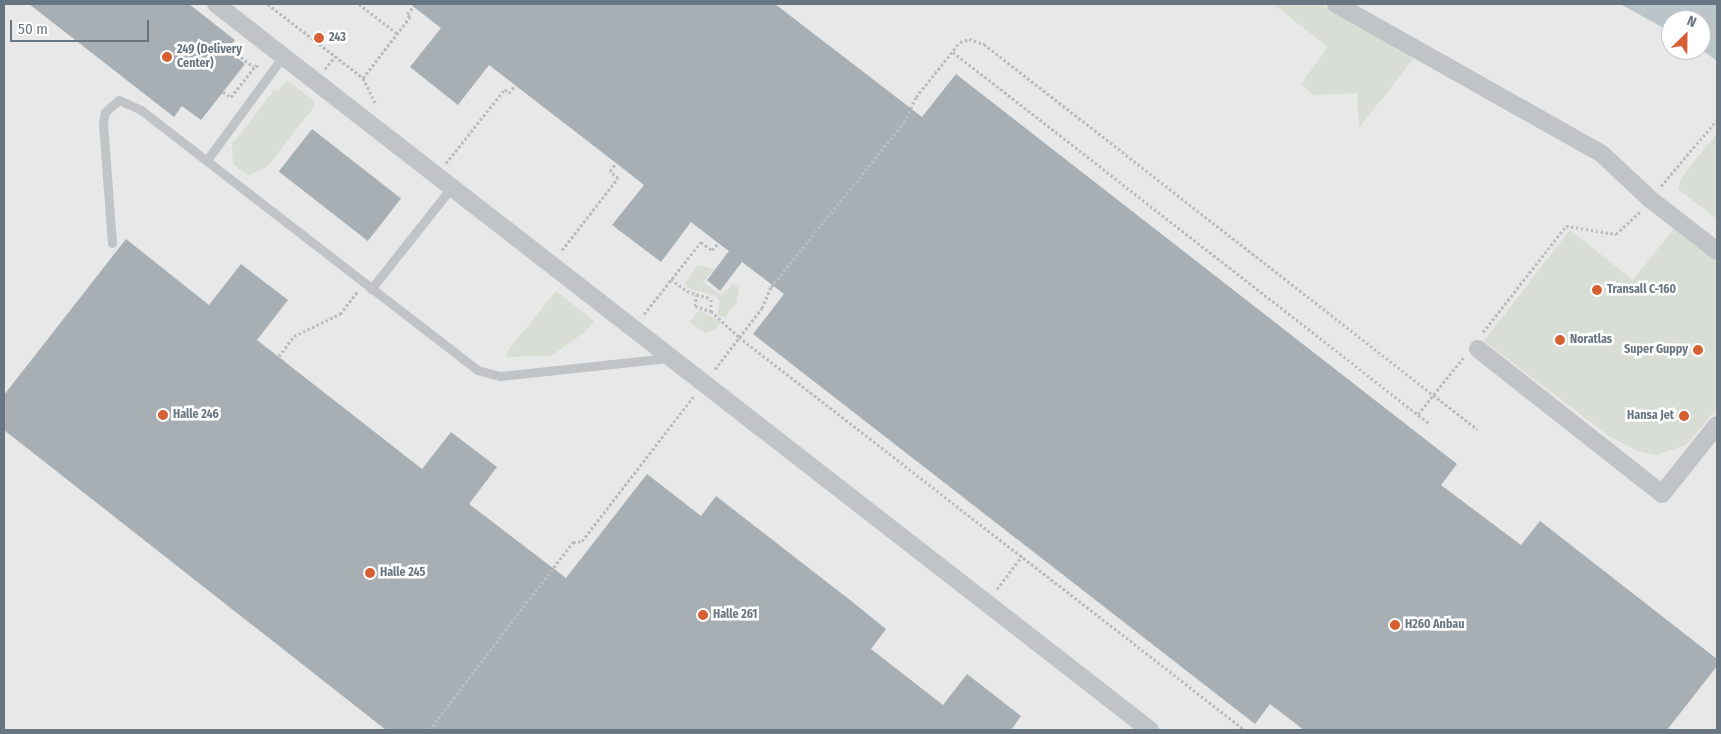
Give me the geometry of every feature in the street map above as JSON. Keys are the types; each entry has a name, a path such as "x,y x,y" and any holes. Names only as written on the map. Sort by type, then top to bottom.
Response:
{"street":[{"path":"216,4 1150,730"},
{"path":"1336,4 1602,154 1650,199 1717,251"},
{"path":"1476,344 1662,494 1715,432"}],"lane":[{"path":"207,160 283,56"},
{"path":"112,243 103,123 112,103 128,101 207,160 470,366 500,376 671,357"},
{"path":"371,289 451,188"}],"path":[{"path":"268,4 363,78 378,110"},
{"path":"359,4 398,34"},
{"path":"363,78 398,34 414,6"},
{"path":"429,730 573,542 582,541 762,308 771,287 904,122 916,97 952,52 969,39 984,44 1477,429"},
{"path":"229,48 254,68"},
{"path":"952,52 1430,424"},
{"path":"446,163 505,89 509,93 515,85"},
{"path":"1418,414 1476,344 1566,226 1616,234 1629,226 1717,120"},
{"path":"561,251 618,178 610,171 616,163"},
{"path":"644,314 701,242 712,250 718,242"},
{"path":"671,279 697,294 711,299 711,311"},
{"path":"697,294 695,306 711,311 739,337 1245,730"},
{"path":"986,603 1022,556"}],"shaded area":[{"path":"4,4 1620,4 1661,27 1661,60 1711,60 1711,56 1717,61 1717,730 4,730"},
{"path":"1273,4 1321,4 1415,57 1359,128 1357,93 1314,95 1301,84 1328,47"},
{"path":"1620,4 1717,4 1717,61 1711,56 1711,10 1661,10 1661,27"},
{"path":"287,81 314,100 314,107 267,167 248,175 233,164 232,144 275,89 278,91"},
{"path":"1717,133 1717,219 1678,189 1681,178"},
{"path":"1675,227 1717,261 1717,409 1686,445 1656,455 1637,451 1609,436 1484,341 1570,230 1633,280"},
{"path":"698,265 714,269 703,282 722,296 733,283 739,288 736,304 724,318 717,313 720,302 716,296 687,288 685,282"},
{"path":"556,291 594,321 586,331 551,356 507,357 507,352"},
{"path":"700,310 721,322 716,329 705,333 689,322"}],"building":[{"name":"249 (Delivery Center)","path":"29,4 189,4 235,40 227,50 245,64 201,120 182,106 174,117"},
{"path":"410,4 775,4 922,117 956,74 1457,464 1441,485 1521,545 1540,521 1717,659 1717,666 1667,730 1304,730 1270,704 1255,724 753,334 784,294 742,262 720,291 707,280 729,251 691,222 661,262 612,225 644,185 616,163 489,65 458,105 410,67 441,28"},
{"path":"312,129 401,199 368,241 279,172"},
{"path":"126,239 209,305 241,264 288,300 257,340 422,469 451,432 497,467 469,504 566,578 647,474 701,516 716,496 850,600 886,629 871,649 943,705 967,674 1021,716 1011,730 386,730 4,430 4,395"}],"place":[{"name":"243","path":"319,38"},
{"name":"249 (Delivery Center)","path":"167,57"},
{"name":"Transall C-160","path":"1597,290"},
{"name":"Noratlas","path":"1560,340"},
{"name":"Super Guppy","path":"1698,350"},
{"name":"Halle 246","path":"163,415"},
{"name":"Hansa Jet","path":"1684,416"},
{"name":"Halle 245","path":"370,573"},
{"name":"Halle 261","path":"703,615"},
{"name":"H260 Anbau","path":"1395,625"}]}
